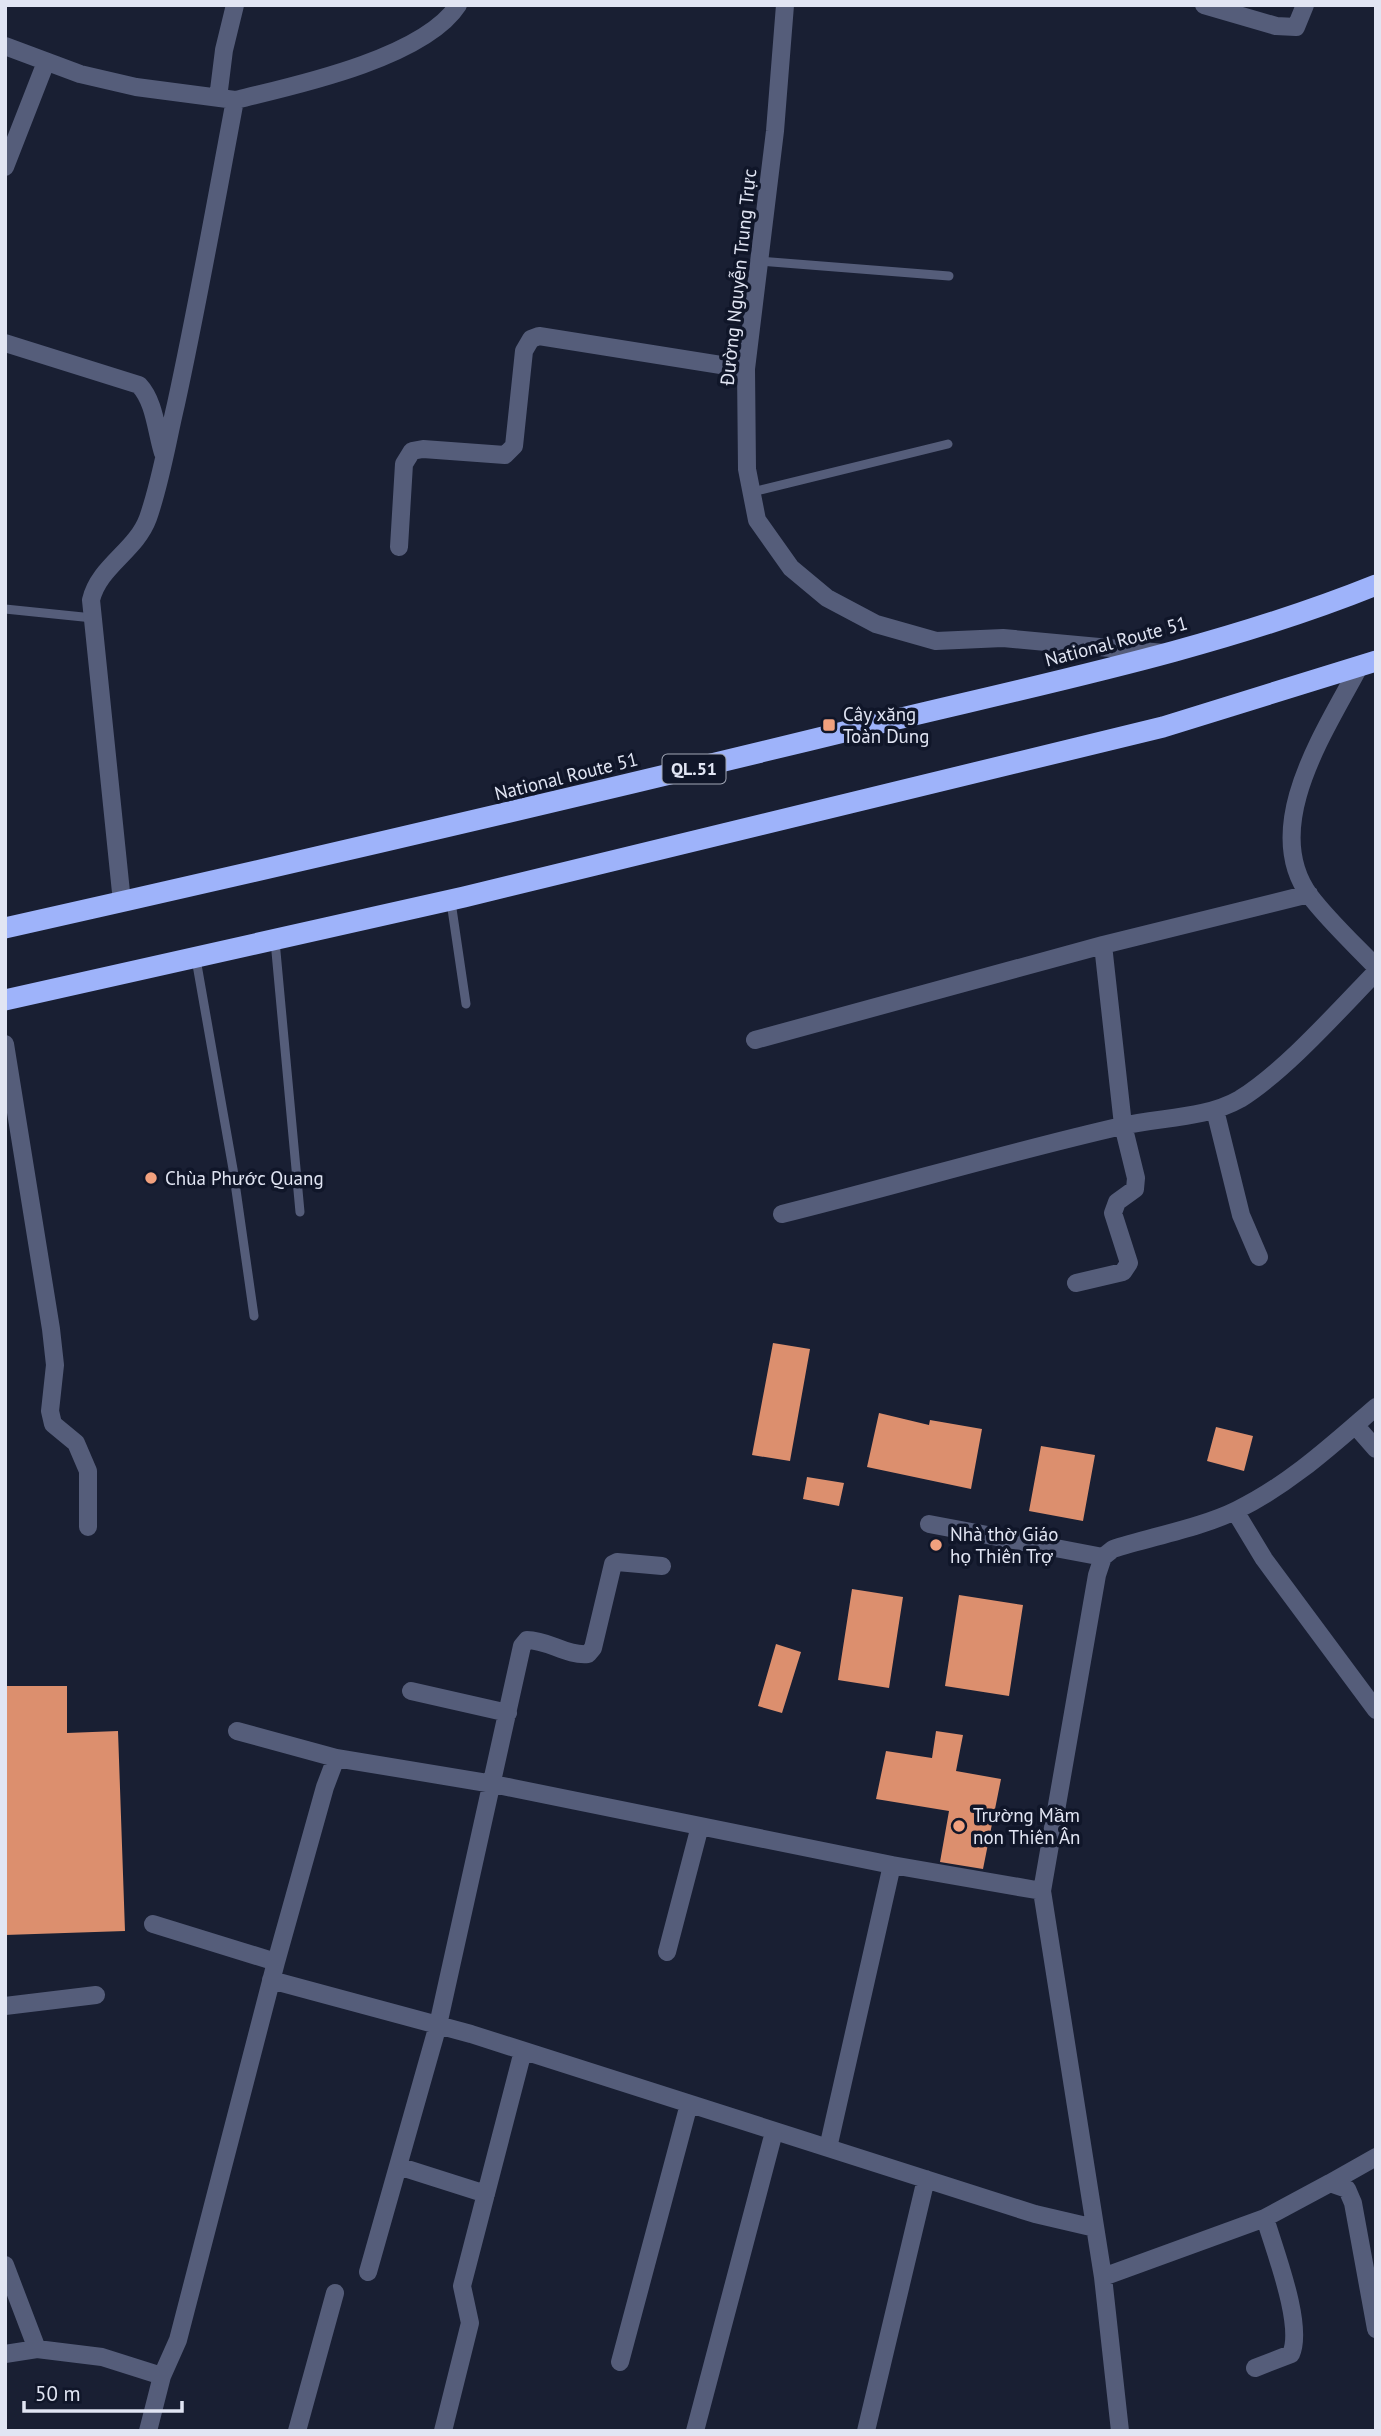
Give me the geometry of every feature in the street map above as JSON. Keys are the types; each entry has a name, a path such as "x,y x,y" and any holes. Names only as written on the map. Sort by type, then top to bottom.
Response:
{"highway":[{"name":"National Route 51","path":"5,928 464,825 1164,653 1342,599 1376,585"},
{"path":"5,999 451,900 1163,727 1367,664"}],"street":[{"path":"122,902 91,600 94,587 142,530 164,456 227,99 224,50 235,5"},
{"path":"5,46 80,74 136,87 227,99 342,74 408,44 440,23 458,5"},
{"name":"Đường Nguyễn Trung Trực","path":"785,5 775,131 746,369 747,469 757,520 791,568 827,598 876,624 936,641 1003,638 1164,653"},
{"path":"1204,5 1276,26 1296,27 1305,5"},
{"path":"5,167 46,62"},
{"path":"399,547 404,464 412,451 505,455 514,446 524,351 531,339 539,336 746,369"},
{"path":"5,343 139,385 146,392 152,407 164,456"},
{"path":"782,1214 1123,1125 1215,1110 1240,1098 1264,1080 1321,1029 1376,969 1308,894 1291,841 1292,810 1311,758 1367,664"},
{"path":"755,1040 1103,945 1308,894"},
{"path":"1076,1283 1122,1272 1129,1263 1113,1213 1117,1202 1135,1189 1136,1178 1123,1125 1103,945"},
{"path":"5,1044 55,1365 50,1410 53,1424 76,1443 88,1471 88,1527"},
{"path":"1215,1110 1241,1215 1259,1256"},
{"path":"1120,2431 1103,2277 1042,1891 1103,1557 1112,1549 1235,1511 1315,1461 1376,1407"},
{"path":"1355,1425 1376,1449"},
{"path":"1235,1511 1264,1559 1376,1710"},
{"path":"929,1524 1103,1557"},
{"path":"368,2272 438,2025 522,1646 527,1640 580,1655 588,1654 593,1648 613,1564 617,1562 662,1566"},
{"path":"411,1691 508,1713"},
{"path":"237,1731 336,1758 493,1784 892,1864 1042,1891"},
{"path":"148,2431 162,2376 178,2340 274,1971 325,1787 336,1758"},
{"path":"667,1952 700,1826"},
{"path":"828,2148 892,1864"},
{"path":"153,1924 274,1971 438,2025 1035,2214 1095,2228"},
{"path":"5,2006 96,1995"},
{"path":"443,2431 470,2323 462,2286 523,2050"},
{"path":"620,2362 689,2104"},
{"path":"695,2431 774,2132"},
{"path":"1103,2277 1265,2218 1376,2157"},
{"path":"398,2166 486,2194"},
{"path":"866,2431 926,2179"},
{"path":"1330,2183 1347,2189 1353,2203 1376,2329"},
{"path":"1255,2368 1291,2354 1294,2346 1290,2307 1265,2218"},
{"path":"5,2265 37,2349"},
{"path":"297,2431 335,2293"},
{"path":"5,2354 37,2349 102,2357 162,2376"}],"lane":[{"path":"759,261 948,276"},
{"path":"752,492 948,444"},
{"path":"5,609 93,618"},
{"path":"451,900 466,1004"},
{"path":"275,939 300,1212"},
{"path":"196,957 233,1169 254,1316"}],"building":[{"path":"773,1343 810,1349 790,1461 752,1455"},
{"path":"879,1413 929,1425 930,1420 982,1429 971,1489 867,1467"},
{"path":"1216,1427 1253,1436 1244,1471 1207,1461"},
{"path":"1041,1446 1095,1455 1083,1521 1029,1511"},
{"path":"807,1477 844,1483 839,1506 803,1499"},
{"path":"852,1589 903,1597 889,1688 838,1680"},
{"path":"959,1595 1023,1605 1009,1696 945,1686"},
{"path":"776,1644 801,1652 782,1713 758,1706"},
{"path":"5,1686 67,1686 67,1733 118,1731 125,1931 5,1935"},
{"path":"936,1731 963,1735 956,1771 1001,1779 983,1869 940,1862 949,1811 876,1799 886,1751 932,1758"}],"place":[{"name":"Cây xăng Toàn Dung","path":"829,725"},
{"name":"Chùa Phước Quang","path":"151,1178"},
{"name":"Nhà thờ Giáo họ Thiên Trợ","path":"936,1545"},
{"name":"Trường Mầm non Thiên Ân","path":"959,1826"}]}
